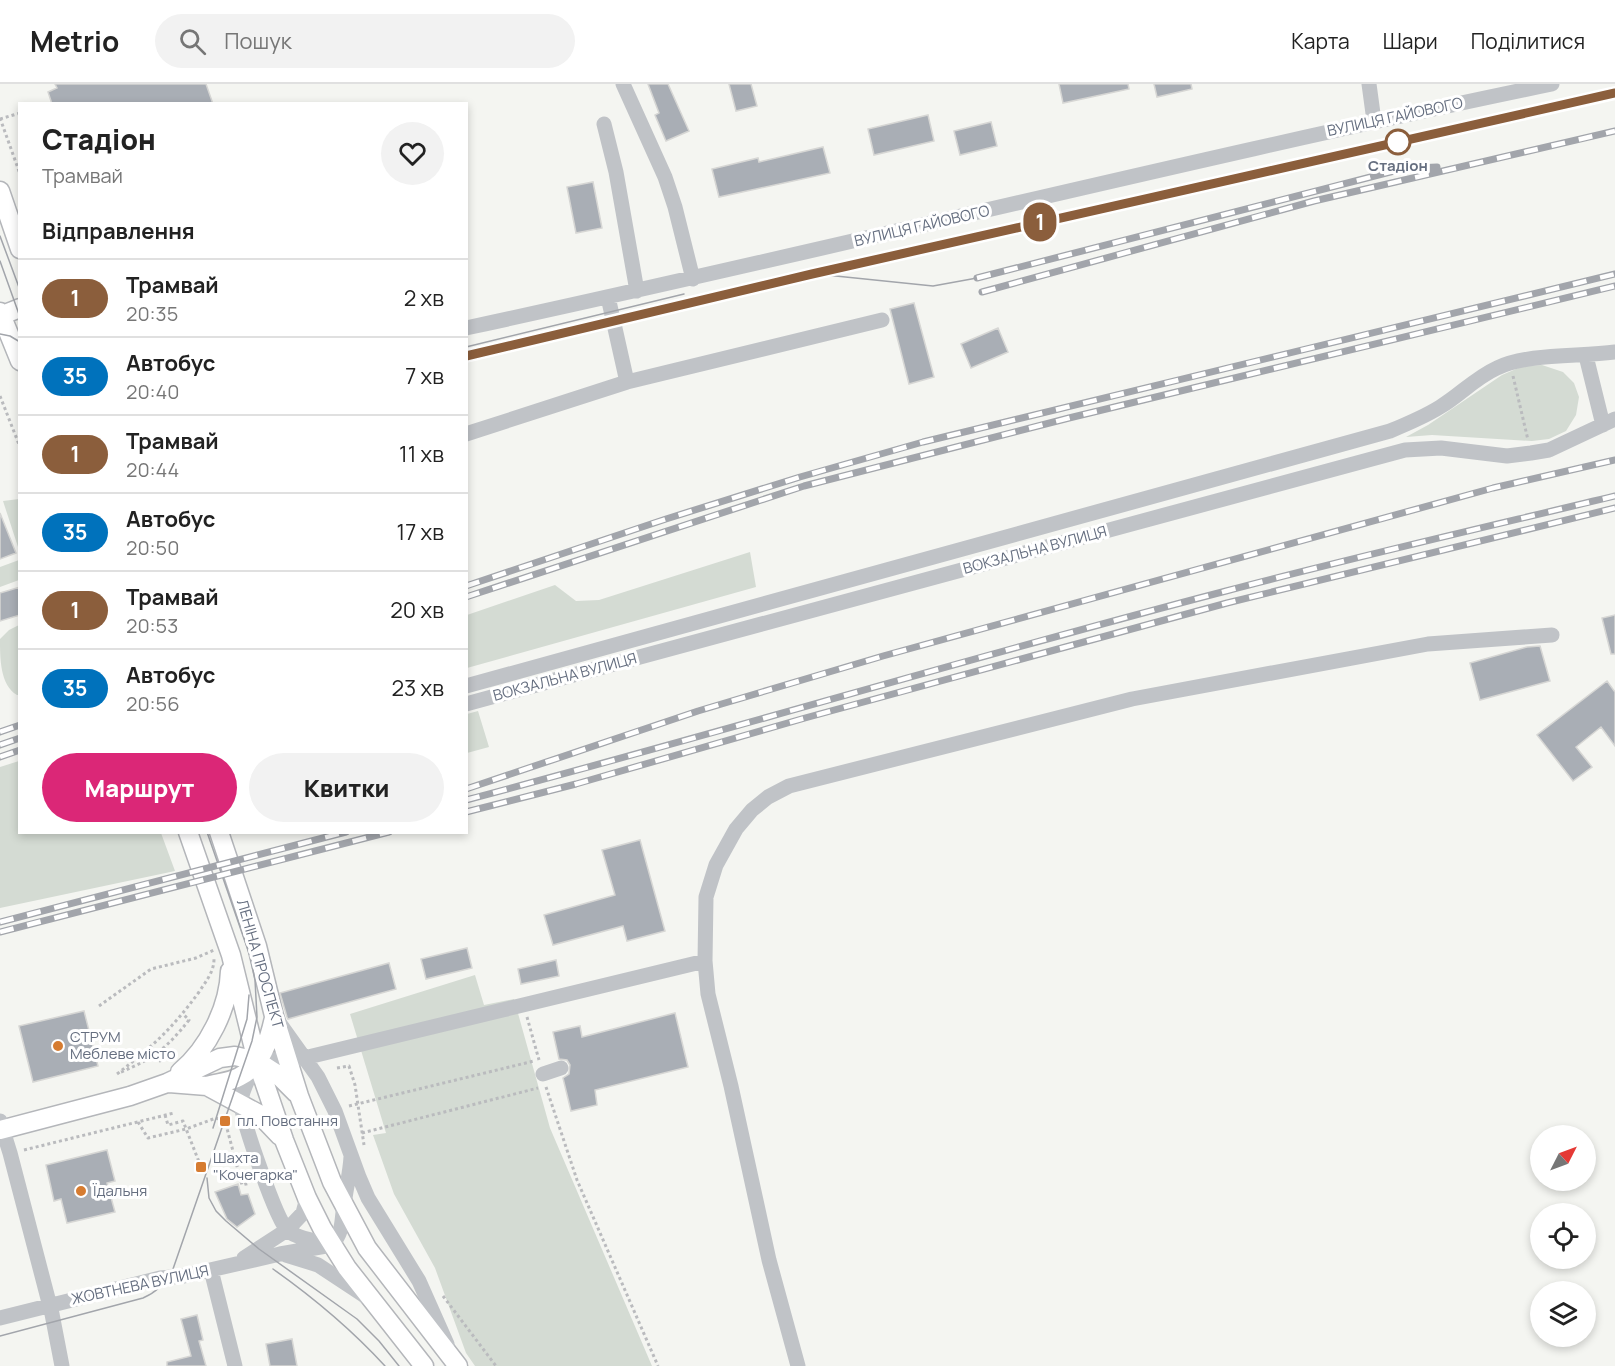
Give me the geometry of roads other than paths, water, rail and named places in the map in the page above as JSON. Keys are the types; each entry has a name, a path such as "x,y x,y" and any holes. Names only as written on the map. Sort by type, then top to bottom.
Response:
{"main road":[{"path":"0,191 18,243"},
{"path":"18,309 0,315 18,356"},
{"name":"ЛЕНІНА ПРОСПЕКТ","path":"189,834 231,955 257,1061 307,1198 347,1268 424,1366"},
{"name":"ЛЕНІНА ПРОСПЕКТ","path":"220,834 257,946 274,1016 296,1059 299,1096 332,1182 367,1248 456,1363"},
{"name":"ЛЕНІНА ПРОСПЕКТ","path":"167,1083 190,1064 202,1048 224,1007 230,982 231,955"},
{"path":"167,1083 207,1086 240,1077 257,1061 268,1044 274,1016"},
{"path":"1,1127 130,1096 167,1083 220,1058 235,1056 257,1061 277,1074 299,1096"},
{"path":"207,1086 259,1114 284,1140"}],"street":[{"path":"623,84 675,207 693,279"},
{"path":"1369,84 1374,121"},
{"name":"ВУЛИЦЯ ГАЙОВОГО","path":"468,328 693,279 1374,121 1552,84"},
{"path":"604,124 616,172 637,291"},
{"path":"608,297 627,382"},
{"path":"468,433 627,382 882,320"},
{"name":"ВОКЗАЛЬНА ВУЛИЦЯ","path":"468,685 1390,431 1441,407 1479,377 1509,363 1615,352"},
{"name":"ВОКЗАЛЬНА ВУЛИЦЯ","path":"468,703 1405,450 1442,448 1507,456 1549,450 1609,422 1586,356"},
{"path":"798,1366 769,1260 731,1086 708,994 705,961 706,897 716,865 736,829 752,810 768,797 789,786 1132,699 1428,644 1552,635"},
{"path":"359,1155 350,1179 342,1228 332,1245 287,1230 263,1179 241,1103 257,1061 296,1059 705,961"},
{"path":"296,1059 318,1077 335,1111 344,1136 359,1155 368,1198 419,1281 456,1363"},
{"path":"542,1073 561,1068"},
{"path":"1,1127 10,1153 49,1305 62,1366"},
{"path":"229,1266 287,1230 303,1213 307,1198"},
{"path":"259,1249 275,1228 277,1212"},
{"name":"ЖОВТНЕВА ВУЛИЦЯ","path":"0,1318 160,1278 168,1279 332,1245"},
{"name":"ЖОВТНЕВА ВУЛИЦЯ","path":"280,1254 302,1258 318,1265 374,1302"},
{"path":"211,1270 235,1366"}],"tram line":[{"name":"1","path":"468,356 812,274 1615,93"},
{"path":"468,356 812,274 1615,94"},
{"path":"0,236 18,285"},
{"path":"0,261 18,311"},
{"path":"826,275 933,286 977,278"},
{"path":"468,347 684,294"},
{"path":"0,334 18,341"},
{"path":"0,1336 143,1298 161,1286 173,1269 252,1041 257,1017 255,980 250,956 208,834"},
{"path":"213,1128 247,1019 249,995"},
{"path":"207,1178 209,1198 216,1211 226,1221 259,1249 357,1319 399,1366"},
{"path":"273,1269 332,1314 385,1366"}],"railway":[{"path":"982,292 1314,201 1615,131"},
{"path":"977,278 1394,171 1437,167"},
{"path":"468,585 666,519 923,442 1615,274"},
{"path":"468,596 804,486 1069,418 1615,286"},
{"path":"468,788 698,711 883,656 1493,488 1615,460"},
{"path":"468,799 1226,591 1615,496"},
{"path":"468,811 576,784 805,718 1227,603 1615,508"},
{"path":"0,732 18,726"},
{"path":"0,745 18,739"},
{"path":"0,757 18,751"},
{"path":"0,922 338,834"},
{"path":"0,932 381,834"}],"place":[{"name":"Стадіон","path":"1398,142"},
{"name":"СТРУМ Меблеве місто","path":"58,1046"},
{"name":"пл. Повстання","path":"225,1121"},
{"name":"Шахта \"Кочегарка\"","path":"201,1167"},
{"name":"Їдальня","path":"81,1191"}]}
